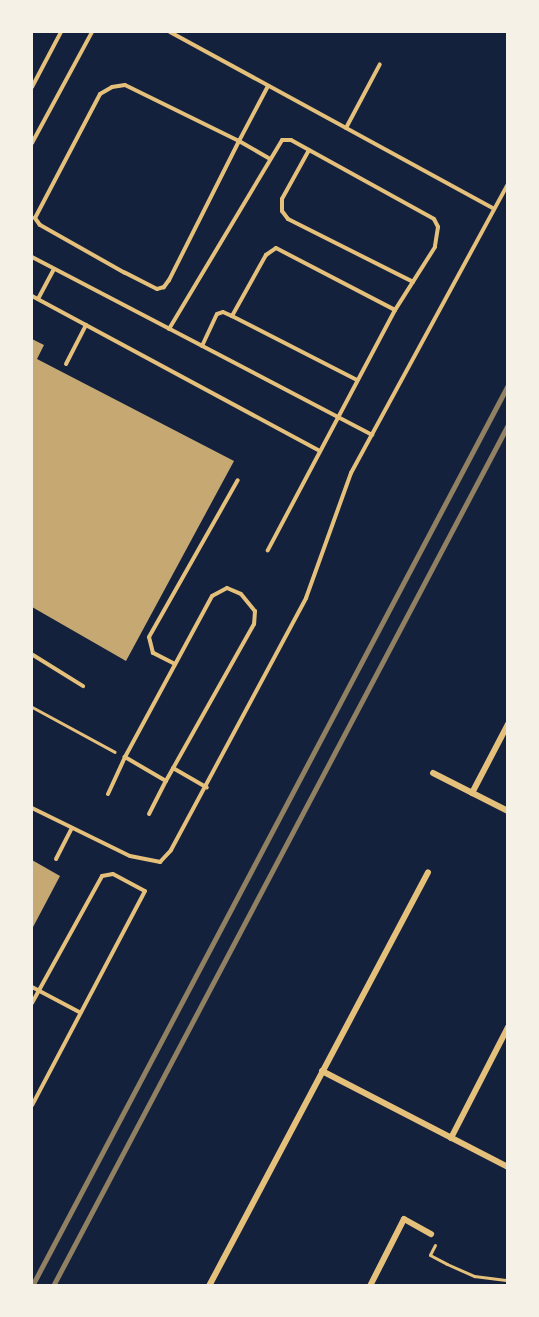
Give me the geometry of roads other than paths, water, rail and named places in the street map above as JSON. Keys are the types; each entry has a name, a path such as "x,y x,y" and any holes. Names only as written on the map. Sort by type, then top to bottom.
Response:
{"street":[{"path":"472,793 507,724"},
{"path":"433,773 507,811"},
{"path":"209,1286 428,872"},
{"path":"451,1138 507,1027"},
{"path":"322,1071 507,1167"},
{"path":"370,1286 404,1219 431,1234"}],"lane":[{"path":"32,87 61,32"},
{"path":"32,143 92,32"},
{"path":"170,32 494,208"},
{"path":"346,128 380,64"},
{"path":"268,86 239,141 169,280 161,289 125,273 37,222 38,209 100,94 112,87 125,85 239,141 269,158"},
{"path":"169,329 269,158 278,144 286,139 434,219 439,237 395,310 268,550"},
{"path":"309,150 282,199 282,212 288,219 413,282"},
{"path":"32,808 130,856 160,862 183,834 306,598 351,473 507,184"},
{"path":"232,316 266,255 276,248 395,310"},
{"path":"32,257 372,435"},
{"path":"38,299 54,269"},
{"path":"32,296 320,452"},
{"path":"202,346 217,314 223,312 357,380"},
{"path":"66,364 86,325"},
{"path":"175,664 153,653 148,637 238,480"},
{"path":"108,794 212,596 220,589 227,588 250,602 254,624 149,814"},
{"path":"32,656 83,686"},
{"path":"125,758 166,781"},
{"path":"173,768 207,788"},
{"path":"56,859 72,828"},
{"path":"32,1003 98,880 113,874 145,891 32,1105"},
{"path":"32,987 81,1013"}],"railway":[{"path":"32,1286 508,385"},
{"path":"53,1286 508,425"}]}
